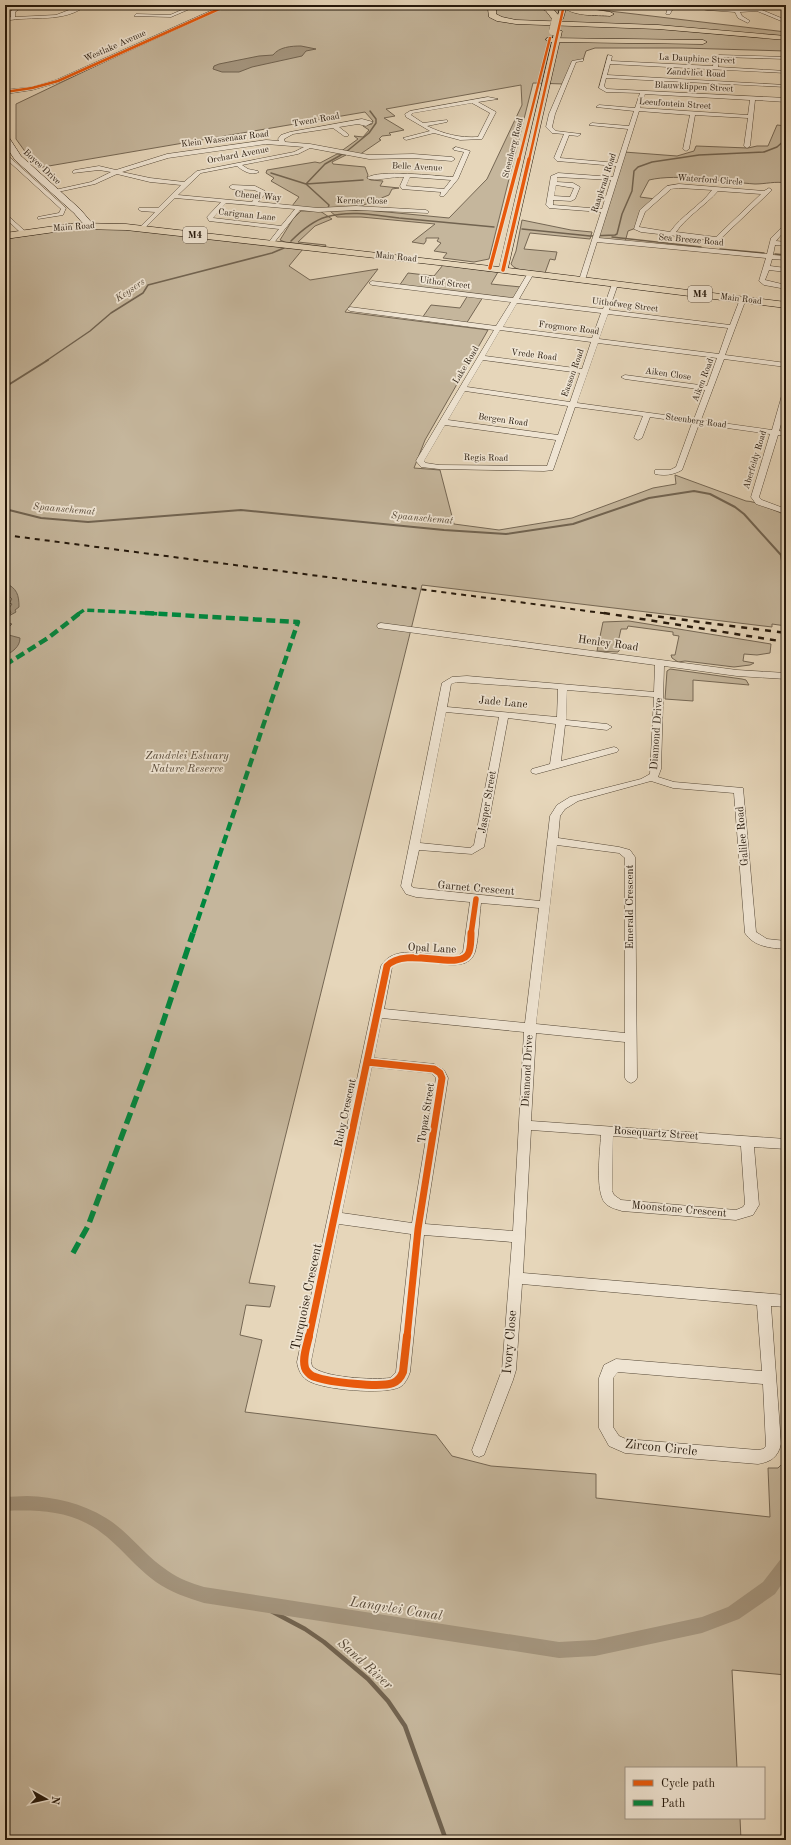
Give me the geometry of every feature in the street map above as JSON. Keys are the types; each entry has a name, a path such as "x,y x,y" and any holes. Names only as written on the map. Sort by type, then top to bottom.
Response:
{"highway":[{"path":"501,5 492,9 492,15 500,19 516,22 658,27 786,37"},
{"path":"539,5 549,9 558,18"},
{"path":"565,5 573,10 616,15"},
{"path":"638,18 786,37"},
{"path":"552,41 711,42"},
{"path":"553,53 556,46 561,43 589,42"},
{"path":"750,44 786,45"}],"main road":[{"name":"Steenberg Road","path":"557,5 558,18"},
{"name":"Steenberg Road","path":"490,268 558,18 565,5"},
{"name":"Steenberg Road","path":"502,270 518,209 553,53 552,41"},
{"name":"Boyes Drive","path":"5,138 12,151 18,158 53,190 67,206 89,225"},
{"path":"67,206 71,211 76,226"},
{"name":"Main Road","path":"5,236 89,225 142,228 490,268 786,305"}],"street":[{"path":"13,17 12,12 23,5"},
{"path":"5,20 13,17 57,17 70,13 85,5"},
{"path":"132,19 146,5 195,6"},
{"name":"Westlake Avenue","path":"5,91 38,85 54,80 222,5"},
{"name":"Westlake Avenue","path":"5,91 32,88 58,81 228,5"},
{"path":"668,13 670,9 679,5"},
{"path":"684,5 707,11 737,11 775,5"},
{"path":"136,15 170,17 195,6"},
{"path":"756,9 786,22"},
{"path":"737,11 740,17 748,22"},
{"path":"605,76 610,56"},
{"path":"716,68 716,58 719,56 786,58"},
{"path":"578,134 554,132 550,130 549,127 552,114 574,61 581,60"},
{"name":"La Dauphine Street","path":"608,62 662,63 786,72"},
{"path":"775,85 776,72"},
{"name":"Zandvliet Road","path":"605,76 786,86"},
{"name":"Blauwklippen Street","path":"605,76 601,87 610,90 786,100"},
{"path":"713,96 714,82"},
{"name":"Raapkraal Road","path":"582,280 643,92"},
{"path":"746,146 753,98"},
{"path":"474,102 491,111 493,114 482,137 475,139 446,137 434,132 408,116 408,114 474,102 495,99"},
{"name":"Leeufontein Street","path":"599,107 750,117"},
{"path":"686,149 693,113"},
{"path":"423,125 445,121"},
{"name":"Twent Road","path":"282,142 281,138 287,134 360,122"},
{"path":"592,125 632,128"},
{"path":"334,126 346,134"},
{"path":"406,138 434,132"},
{"path":"567,133 558,158 559,160 619,165"},
{"path":"452,158 461,138"},
{"path":"237,140 243,145"},
{"name":"Klein Wassenaar Road","path":"53,190 93,183 115,172 167,156 243,145 282,142 369,157 413,156 464,159"},
{"name":"Orchard Avenue","path":"142,228 198,172 296,153 310,146"},
{"path":"408,175 403,186 404,188 443,193 455,179 467,150 456,149"},
{"path":"5,155 67,206 61,214 40,218"},
{"path":"237,164 246,171 256,172"},
{"path":"75,172 95,168 150,180 185,184"},
{"name":"Belle Avenue","path":"378,176 408,175 455,179"},
{"path":"605,211 552,207 549,205 552,198 551,192 554,183 554,176 615,179"},
{"path":"552,198 572,199 577,188 573,185 554,183"},
{"name":"Waterford Circle","path":"716,239 637,229 642,211 669,187 676,186 765,193"},
{"path":"232,188 255,188 262,191 262,194 253,204"},
{"path":"672,234 678,225 698,206 708,199 716,189"},
{"path":"709,251 712,243 716,239 765,193 772,189"},
{"name":"Chenel Way","path":"173,196 298,208"},
{"name":"Carignan Lane","path":"225,202 210,217 211,220 283,228"},
{"path":"275,244 283,228 298,208"},
{"name":"Kerner Close","path":"298,208 318,210 356,208 426,212"},
{"path":"141,209 159,210"},
{"path":"5,215 24,233"},
{"path":"786,226 774,238 767,268 762,281 762,283 786,287"},
{"name":"Sea Breeze Road","path":"596,237 709,251 786,258"},
{"path":"772,243 786,244"},
{"path":"767,268 786,270"},
{"name":"Lake Road","path":"424,465 420,461 421,459 531,273"},
{"name":"Uithof Street","path":"372,283 515,301"},
{"name":"Easson Road","path":"548,469 550,468 615,284"},
{"name":"Aiken Road","path":"658,472 672,472 678,470 743,299"},
{"name":"Uithofweg Street","path":"515,301 733,327"},
{"name":"Frogmore Road","path":"350,310 786,365"},
{"name":"Vrede Road","path":"481,358 584,371"},
{"name":"Aiken Close","path":"625,377 709,388"},
{"name":"Steenberg Road","path":"462,389 572,403 786,434"},
{"name":"Aberfeldy Road","path":"786,395 755,497 757,501 786,512"},
{"path":"638,438 648,414"},
{"name":"Bergen Road","path":"443,422 560,438"},
{"name":"Regis Road","path":"424,465 439,467 548,469"},
{"name":"Henley Road","path":"381,626 756,675 786,676"},
{"name":"Diamond Drive","path":"515,1278 519,1237 530,1029 555,816 564,804 574,799 654,776 656,769 660,663"},
{"name":"Garnet Crescent","path":"544,906 410,891 405,883 447,683 455,678 659,695"},
{"path":"555,766 561,722 563,687"},
{"name":"Jade Lane","path":"442,709 552,719 561,722 606,727"},
{"name":"Jasper Street","path":"413,846 465,851 472,851 479,847 504,715"},
{"path":"536,771 614,750"},
{"name":"Galilee Road","path":"651,778 673,785 739,790 752,933 756,939 762,942 786,945"},
{"name":"Emerald Crescent","path":"552,841 619,850 626,852 630,857 631,1078"},
{"name":"Opal Lane","path":"378,1013 386,966 394,959 406,957 457,961 465,958 469,952 476,899"},
{"path":"378,1013 630,1038"},
{"name":"Ruby Crescent","path":"335,1218 378,1013"},
{"name":"Topaz Street","path":"368,1062 434,1069 442,1076 418,1229"},
{"name":"Rosequartz Street","path":"525,1125 786,1144"},
{"name":"Moonstone Crescent","path":"607,1131 606,1191 608,1197 612,1201 622,1206 736,1215 746,1212 752,1205 747,1141"},
{"path":"335,1218 418,1229 519,1237"},
{"name":"Turquoise Crescent","path":"335,1218 304,1362 305,1368 309,1373 319,1379 381,1386 392,1384 402,1375 418,1229"},
{"path":"515,1278 786,1301"},
{"name":"Ivory Close","path":"479,1450 507,1378 515,1278"},
{"name":"Zircon Circle","path":"764,1300 774,1444 772,1451 767,1456 750,1457 625,1446 611,1439 606,1428 606,1378 609,1370 616,1366 769,1378"}],"green space":[{"path":"230,5 583,5 584,8 786,32 786,51 682,48 595,48 586,51 583,60 574,61 564,84 533,83 489,259 474,262 443,258 447,253 434,251 441,243 437,241 439,238 426,238 424,244 412,242 435,224 361,217 337,217 330,211 366,210 449,218 487,179 522,105 521,85 386,109 395,116 384,118 404,130 389,133 391,135 382,136 379,139 381,140 359,155 340,152 358,139 354,136 363,137 369,130 363,126 372,124 373,121 365,112 37,168 16,139 16,104 123,53"},
{"path":"777,125 786,126 786,183 778,182 755,184 674,177 649,180 640,197 655,199 642,211 636,228 628,231 625,242 596,238 624,152 677,156 694,151 696,146 748,148 768,146"},
{"path":"337,154 346,155 332,162 333,164 365,167 368,175 367,178 371,180 383,181 380,186 399,188 392,189 389,195 356,208 325,210 292,206 299,197 271,181 274,178 266,173 267,170 315,162 320,163"},
{"path":"301,211 320,211 332,219 315,226 298,242 326,245 325,247 285,242 280,240 293,219"},
{"path":"522,220 571,230 592,232 590,239 530,233 524,249 557,252 555,260 550,259 545,273 526,271 517,269 511,264 516,251"},
{"name":"Zandvlei Estuary Nature Reserve","path":"112,228 303,249 289,266 310,280 378,269 345,312 488,330 425,440 414,468 440,470 454,524 499,530 572,518 653,488 676,484 675,475 746,501 760,504 786,515 786,626 772,624 772,627 422,585 249,1283 275,1286 270,1307 246,1305 240,1335 262,1340 245,1412 436,1435 452,1456 491,1466 596,1474 596,1498 770,1517 768,1468 778,1468 785,1461 783,1422 786,1422 786,1675 732,1670 737,1767 625,1767 625,1819 740,1819 741,1840 5,1840 5,239 71,229"},
{"path":"443,265 498,272 491,284 521,287 513,299 483,297 466,324 422,318 431,305 460,308 468,295 399,286 408,273 434,276"},
{"path":"629,621 771,644 770,653 757,655 744,654 743,661 754,663 734,667 685,661 678,662 672,658 671,655 675,655 679,636 673,635 673,632 628,626 627,629 621,629 617,647 621,648 618,652 597,651 603,622"},
{"path":"670,669 742,679 746,680 749,685 693,680 693,701 665,699 667,671"}],"shaded area":[{"path":"301,46 316,49 306,51 302,56 252,67 239,72 222,72 213,69 214,66 219,64 259,56 273,55 278,50"},
{"path":"5,583 15,590 18,595 19,603 19,607 15,610 16,612 7,617 11,613 9,608 12,604 9,603 12,599 5,592"},
{"path":"7,617 8,623 12,624 7,629 8,632 5,633 5,619"},
{"path":"5,634 20,638 20,641 13,651 5,656"}],"waterway":[{"path":"346,152 369,133 376,123 376,119 370,111"},
{"path":"522,229 590,236 615,235 617,234 622,214 632,191 634,171 638,167 652,162 699,155 764,152 777,147 786,139"},
{"path":"306,184 325,164 341,155"},
{"path":"271,173 306,184"},
{"path":"306,184 363,180"},
{"path":"306,184 329,205 328,208"},
{"path":"291,241 316,221 335,215 353,213 494,227"},
{"path":"612,237 701,247"},
{"name":"Keysers","path":"46,361 90,331 111,313 143,293 148,285 272,253 284,248"},
{"path":"720,249 764,253"},
{"path":"775,254 786,255"},
{"name":"Keysers","path":"5,387 48,360"},
{"name":"Spaanschemat","path":"5,509 41,518 88,522 241,510 444,530 506,534 573,524 649,498 694,491 710,494 735,507 744,514 781,555 786,584"},
{"name":"Langvlei Canal","path":"5,1504 27,1503 49,1505 82,1513 101,1523 110,1530 162,1577 179,1586 204,1595 559,1650 595,1648 702,1625 733,1613 769,1588 786,1565"},
{"name":"Sand River","path":"258,1604 305,1629 324,1642 368,1679 388,1701 405,1726 446,1840"}],"railway":[{"path":"5,535 610,614"},
{"path":"604,613 786,642"},
{"path":"646,615 786,633"}],"marked path":[{"path":"5,665 48,638 84,610 298,622 150,1061 88,1226 73,1253"}],"cycle path":[{"path":"5,92 32,88 58,81 228,5"},
{"path":"503,270 564,5"},
{"path":"490,268 501,232 550,38"},
{"path":"367,1062 434,1069 440,1073 442,1078 418,1229 403,1372 400,1378 396,1381 384,1385 319,1379 308,1373 304,1362 387,966 391,961 406,957 450,961 464,958 469,952 476,899"}]}
